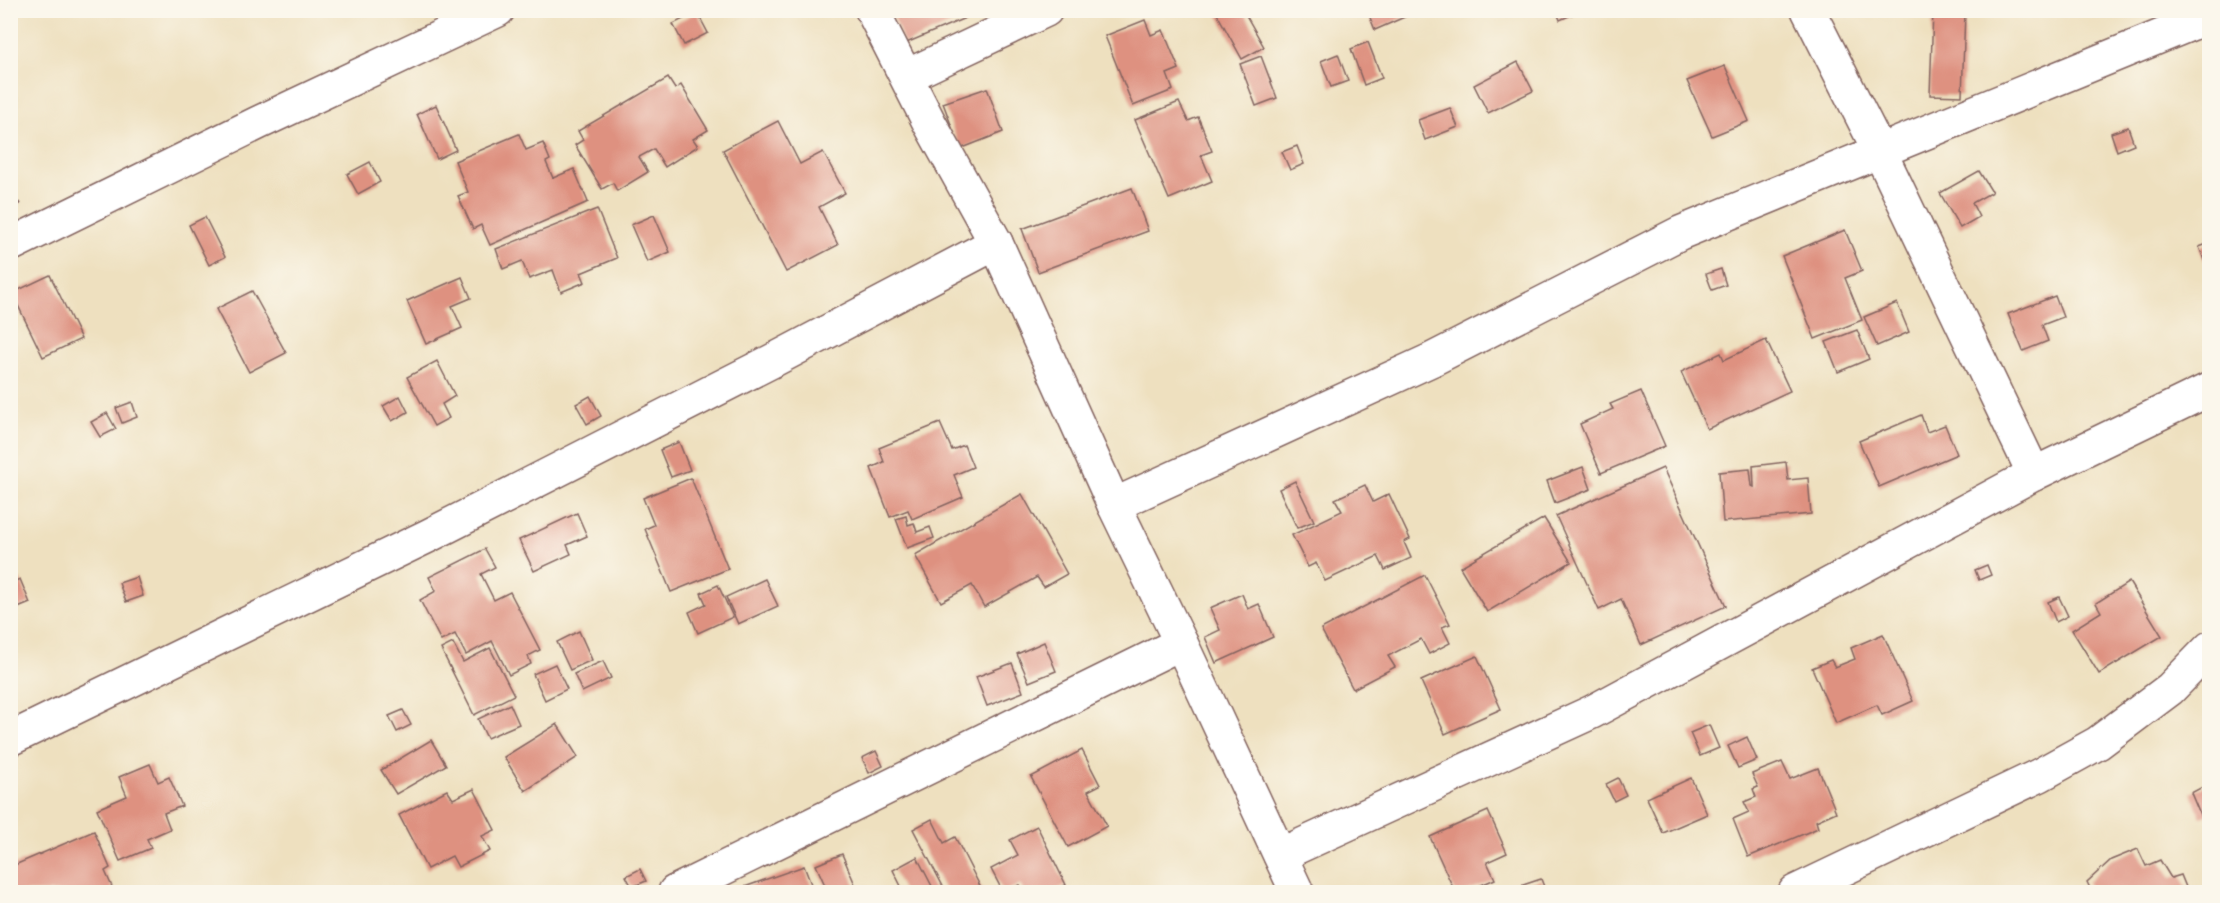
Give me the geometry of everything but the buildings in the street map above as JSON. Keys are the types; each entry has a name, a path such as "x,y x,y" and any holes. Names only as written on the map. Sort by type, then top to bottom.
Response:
{"street":[{"path":"10,245 258,123 498,10"},
{"path":"872,10 930,124 996,243 1114,505 1297,892"},
{"path":"907,76 1046,10"},
{"path":"1808,10 1880,152 2034,474"},
{"path":"1114,505 1431,360 1680,233 2210,16"},
{"path":"10,739 428,536 772,362 996,243"},
{"path":"1280,855 1592,712 2034,474 2210,389"},
{"path":"675,892 1181,643"},
{"path":"1795,892 2040,776 2098,743 2170,689 2210,648"}]}
